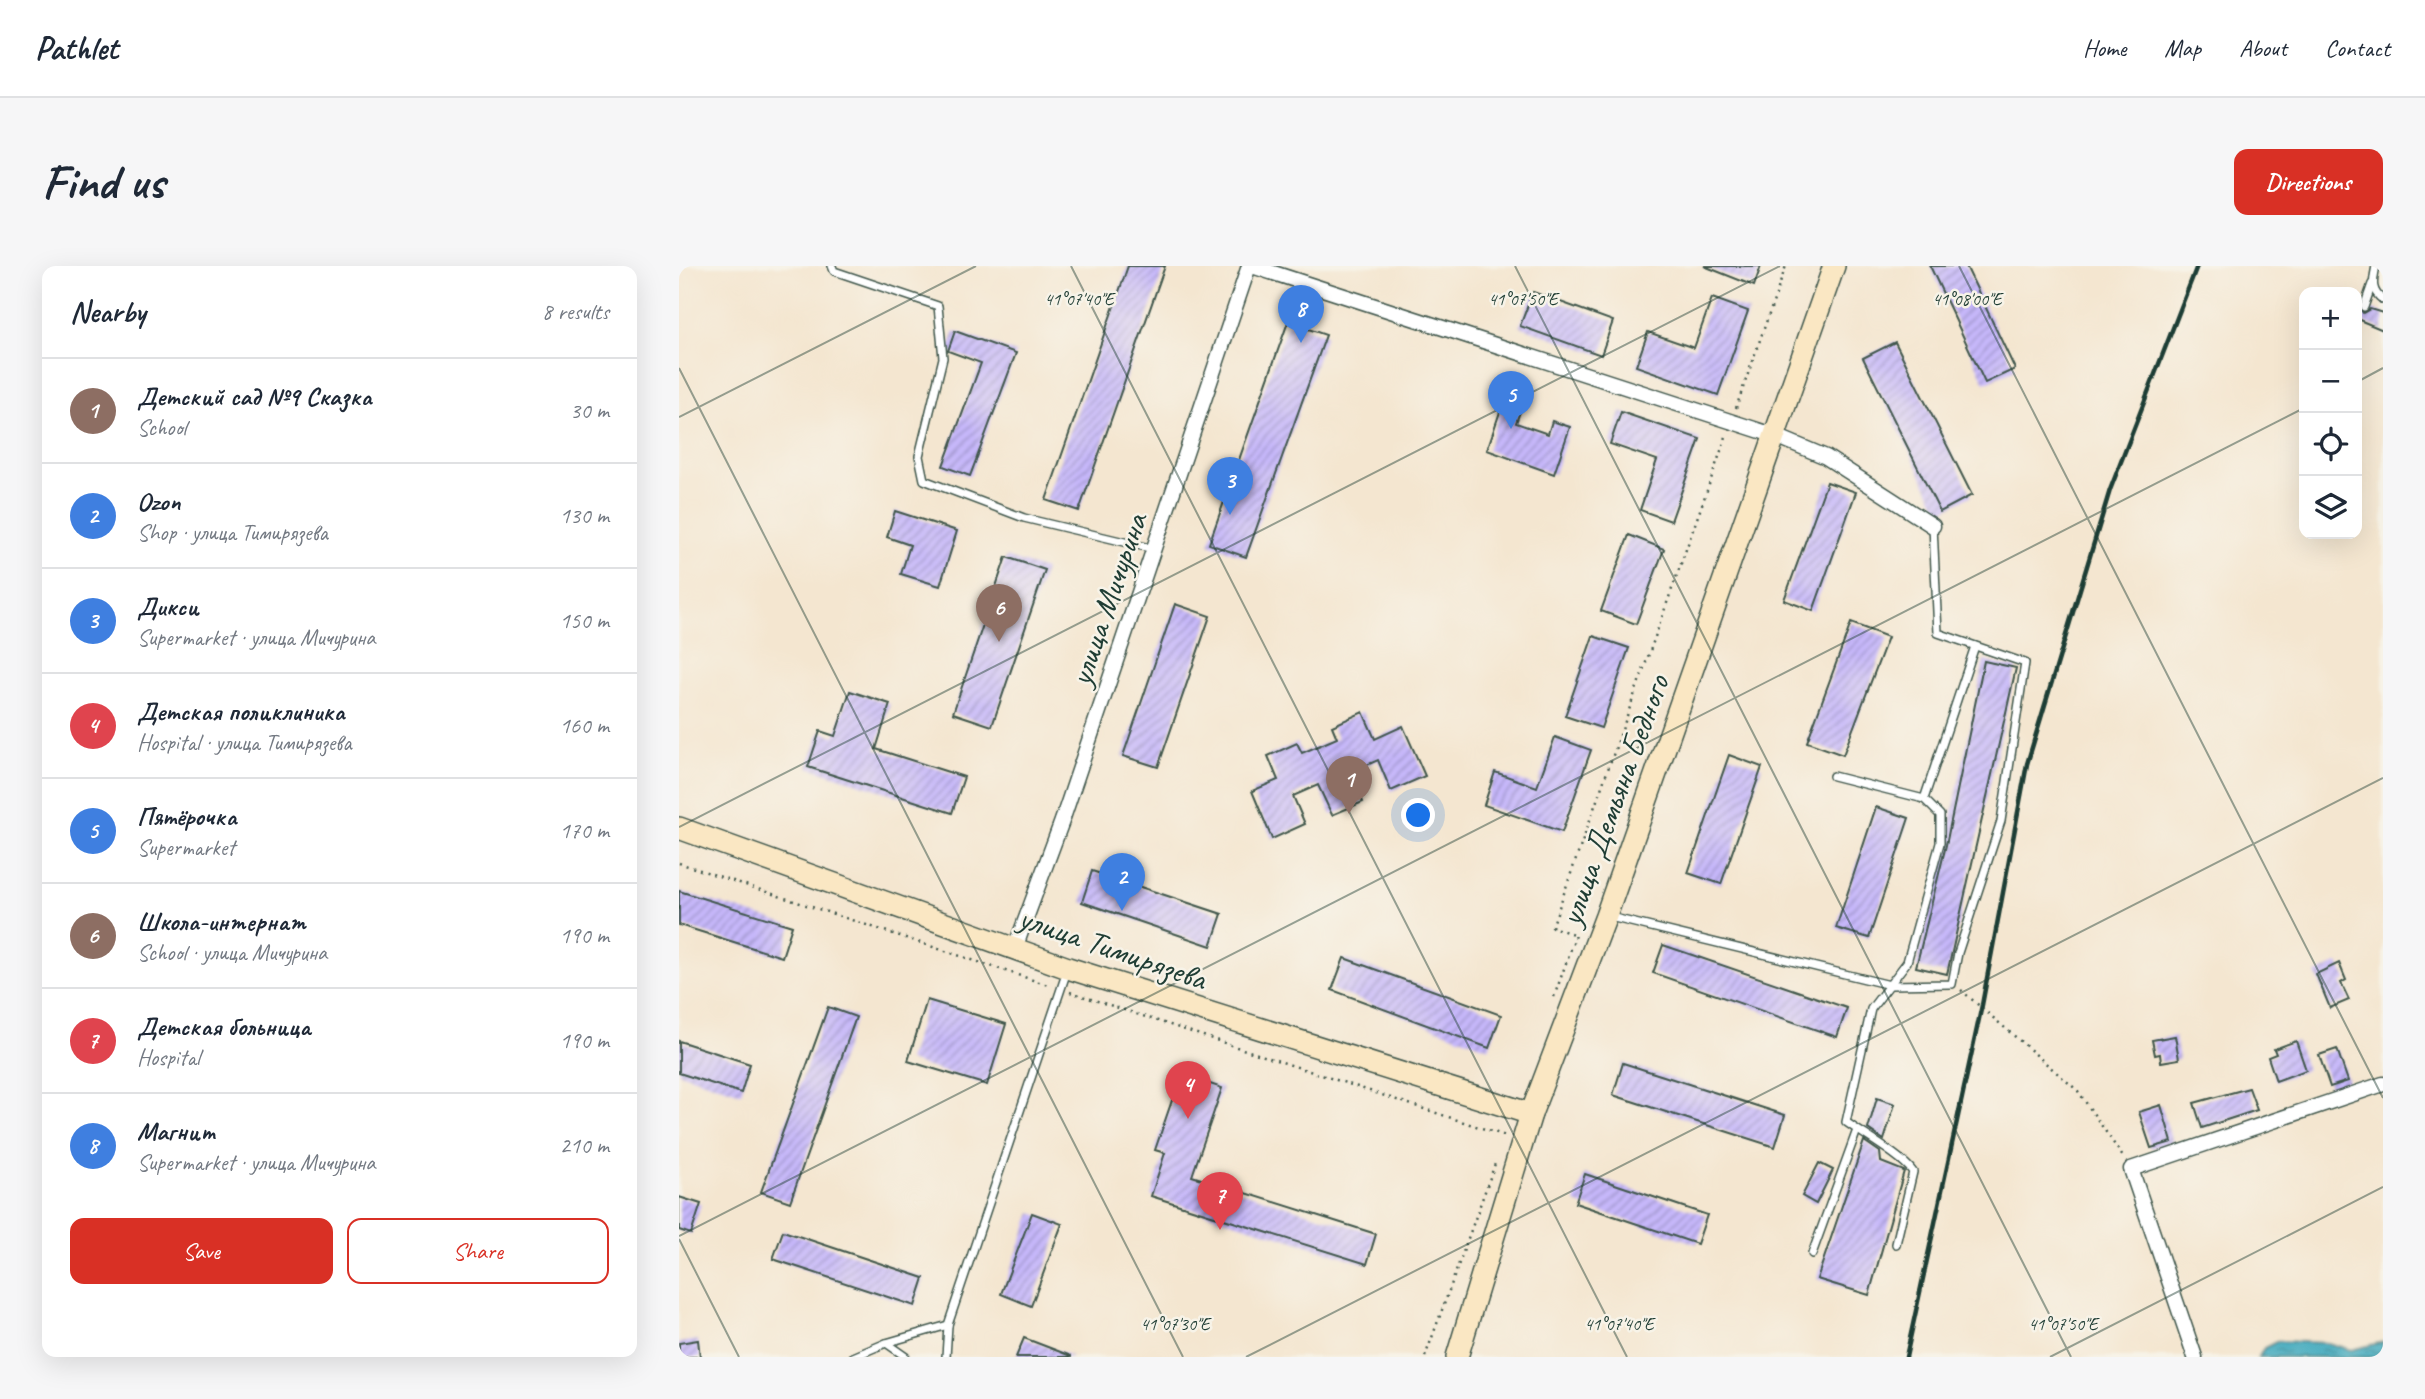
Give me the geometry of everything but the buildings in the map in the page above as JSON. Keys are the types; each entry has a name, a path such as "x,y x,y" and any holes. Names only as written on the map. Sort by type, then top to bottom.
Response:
{"main road":[{"name":"улица Демьяна Бедного","path":"1460,1355 1523,1111 1606,916 1835,266"},
{"name":"улица Тимирязева","path":"679,828 1068,968 1523,1111"}],"street":[{"name":"улица Мичурина","path":"1016,948 1250,266"},
{"path":"1250,266 1776,436 1826,457 1933,526"},
{"path":"2195,1357 2131,1169 2383,1084"}],"lane":[{"path":"832,266 834,271 938,306 943,358 919,456 924,480 1024,519 1154,549"},
{"path":"2364,307 2376,266"},
{"path":"2372,284 2375,294 2383,300"},
{"path":"1606,916 1890,985 1952,984 1958,953 2001,821 2025,663 1938,633 1933,526"},
{"path":"1924,799 1975,646"},
{"path":"1833,776 1924,799 1940,815 1940,843 1907,962 1871,1009 1846,1122 1906,1162 1913,1172 1896,1244"},
{"path":"946,1357 948,1325 1068,968"},
{"path":"1812,1254 1857,1130"},
{"path":"853,1357 886,1343 948,1325"},
{"path":"886,1343 906,1357"}],"path":[{"path":"1554,997 1576,935 1552,927 1786,266"},
{"path":"679,863 1514,1139 1523,1111"},
{"path":"1952,984 1982,1005 2078,1091 2131,1169"},
{"path":"1425,1357 1500,1149"}],"water":[{"path":"2278,1341 2328,1343 2351,1350 2383,1342 2383,1357 2259,1357 2264,1348"}],"railway":[{"path":"1906,1357 1982,1005 2027,764 2110,490 2197,266"}],"place":[{"name":"Магнит","path":"1301,343"},
{"name":"Пятёрочка","path":"1511,429"},
{"name":"Дикси","path":"1230,515"},
{"name":"Школа-интернат","path":"999,642"},
{"name":"Детский сад №9 Сказка","path":"1349,814"},
{"name":"Ozon","path":"1122,911"},
{"name":"Детская поликлиника","path":"1188,1119"},
{"name":"Детская больница","path":"1220,1230"}]}
